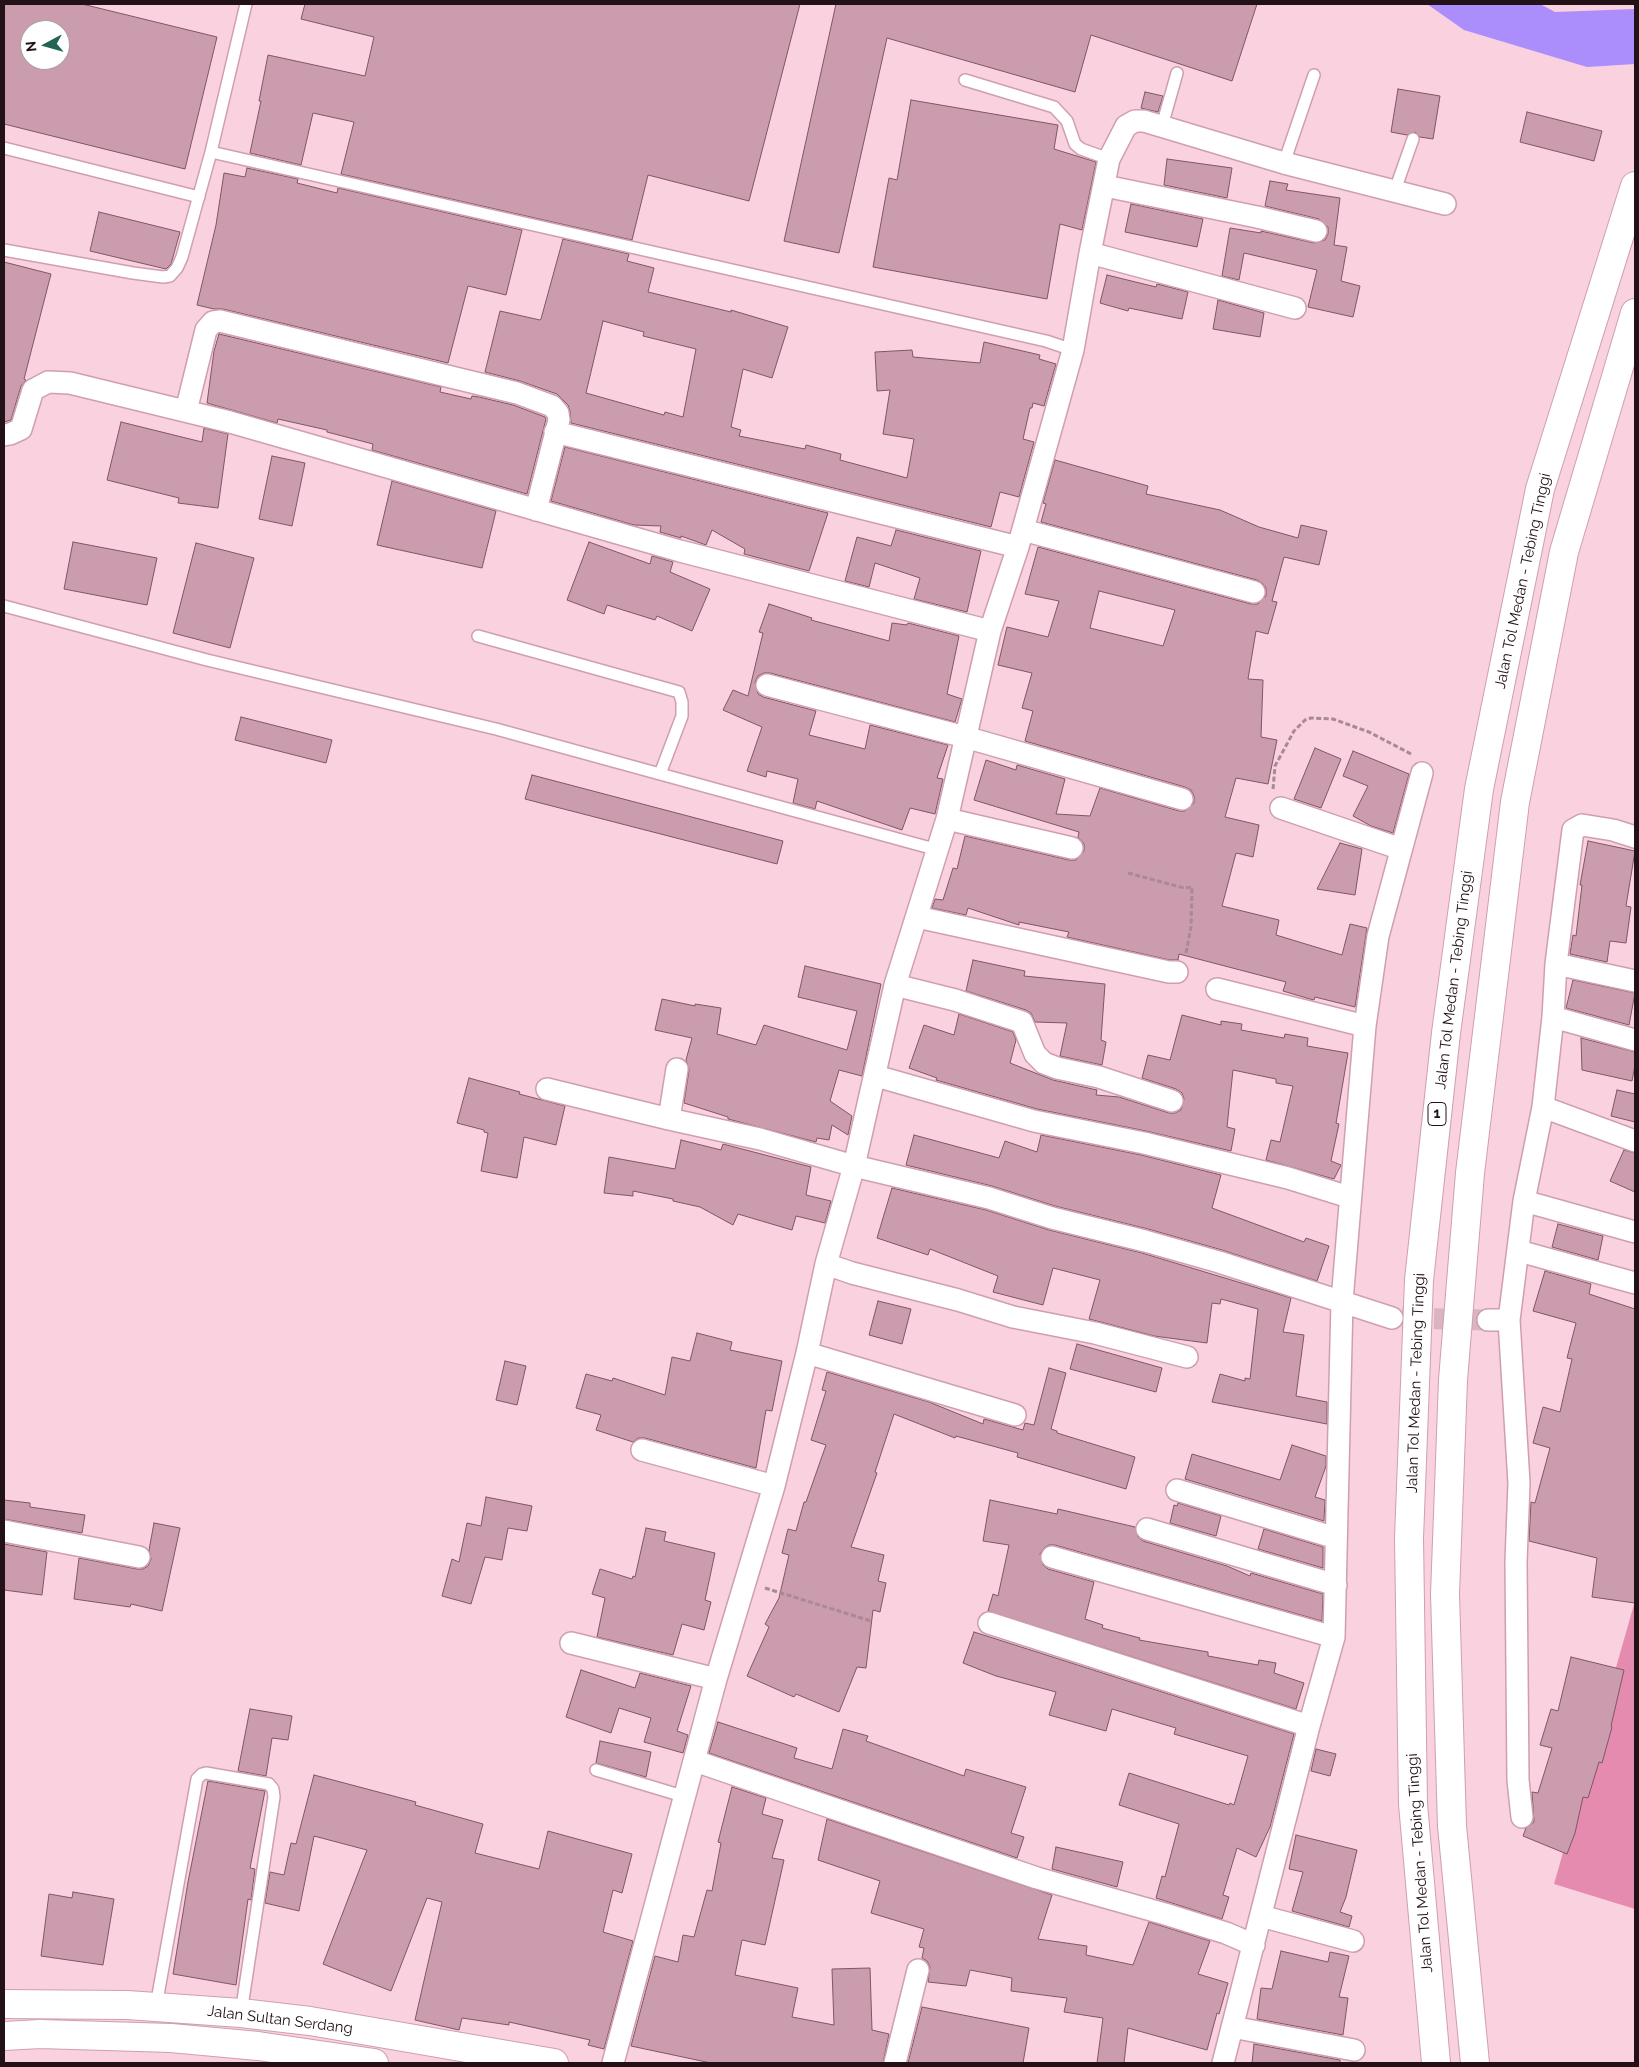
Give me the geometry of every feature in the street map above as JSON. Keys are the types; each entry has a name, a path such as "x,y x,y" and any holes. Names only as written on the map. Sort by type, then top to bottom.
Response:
{"highway":[{"name":"Jalan Tol Medan - Tebing Tinggi","path":"1436,2063 1413,1804 1409,1538 1419,1280 1446,1033 1479,789 1540,489 1635,186"},
{"path":"1475,2063 1452,1826 1445,1594 1452,1380 1470,1173 1515,802 1564,552 1635,313"},
{"name":"Jalan Sultan Serdang","path":"4,2004 156,2006 241,2013 310,2021 554,2063"},
{"name":"Jalan Sultan Serdang","path":"4,2036 40,2034 138,2036 256,2055 367,2063"}],"street":[{"path":"613,2063 686,1797 716,1679 774,1486 807,1353 826,1264 854,1166 876,1076 895,985 947,819 990,631 1020,539 1073,350 1109,159 1126,126 1135,121 1144,121 1284,163 1445,204"},
{"path":"1104,186 1316,231"},
{"path":"1090,253 1295,308"},
{"path":"186,412 206,330 213,322 220,321 516,393 552,406 558,413 559,420 536,510"},
{"path":"4,435 21,429 32,390 48,382 70,383 230,422 680,551 990,631"},
{"path":"556,432 1254,592"},
{"path":"767,686 965,736 1182,799"},
{"path":"1223,2063 1309,1726 1334,1637 1342,1300 1365,1026 1378,936 1422,773"},
{"path":"1281,808 1401,849"},
{"path":"947,819 1072,848"},
{"path":"1522,1817 1518,1780 1516,1562 1519,1483 1509,1320 1524,1201 1543,1106 1553,1017 1556,964 1573,830 1582,825 1613,830 1635,837"},
{"path":"917,917 1169,972 1177,972"},
{"path":"1556,964 1635,981"},
{"path":"895,985 955,1000 1022,1022 1035,1054 1044,1063 1057,1068 1099,1077 1172,1102"},
{"path":"1217,990 1365,1026"},
{"path":"1553,1017 1635,1040"},
{"path":"669,1119 677,1069"},
{"path":"876,1076 1034,1121 1144,1143 1288,1178 1350,1196"},
{"path":"547,1089 760,1139 854,1166 989,1198 1052,1218 1219,1262 1342,1300 1392,1318"},
{"path":"1543,1106 1635,1141"},
{"path":"1524,1201 1635,1232"},
{"path":"1519,1251 1635,1283"},
{"path":"826,1264 852,1273 958,1300 1013,1318 1095,1333 1187,1357"},
{"path":"1488,1320 1509,1320"},
{"path":"807,1353 1015,1415"},
{"path":"642,1450 774,1486"},
{"path":"1176,1490 1336,1538"},
{"path":"1147,1529 1336,1585"},
{"path":"4,1531 139,1557"},
{"path":"1052,1557 1334,1637"},
{"path":"989,1623 1309,1726"},
{"path":"571,1643 716,1679"},
{"path":"695,1761 1028,1875 1165,1914 1226,1933 1254,1945"},
{"path":"1260,1916 1353,1941"},
{"path":"894,2063 918,1970"},
{"path":"1232,2027 1354,2050"}],"lane":[{"path":"4,250 133,273 163,277 170,276 177,268 182,257 199,197 246,4"},
{"path":"1162,126 1177,73"},
{"path":"1284,163 1314,75"},
{"path":"965,80 1054,107 1067,121 1075,144 1081,149 1109,159"},
{"path":"1395,190 1413,139"},
{"path":"4,148 199,197"},
{"path":"211,152 1046,341 1073,350"},
{"path":"4,606 207,660 496,729 938,850"},
{"path":"478,636 679,692 682,702 682,716 660,774"},
{"path":"596,1770 686,1797"},
{"path":"156,2006 197,1780 202,1774 206,1774 268,1784 273,1789 274,1797 241,2013"}],"path":[{"path":"1281,808 1276,803 1273,794 1275,766 1294,731 1305,720 1311,718 1334,720 1394,744 1412,754 1421,766 1422,773"},
{"path":"1128,873 1184,888 1192,888 1191,927 1186,957 1177,972"},
{"path":"745,1582 871,1621"}],"shaded area":[{"path":"1427,4 1540,4 1555,12 1635,9 1635,64 1587,67 1464,30"},
{"path":"1635,1601 1635,1909 1554,1884"}],"building":[{"path":"4,4 82,4 217,37 185,169 4,124"},
{"path":"305,4 800,4 749,201 648,175 632,240 341,174 354,122 313,113 301,165 250,153 268,55 365,76 374,37 301,19"},
{"path":"836,4 1257,4 1232,81 1091,35 1075,92 887,38 839,253 784,241"},
{"path":"1398,89 1440,96 1433,139 1420,137 1415,132 1407,135 1391,132"},
{"path":"1145,92 1163,96 1158,112 1141,108"},
{"path":"911,100 1058,125 1054,149 1096,162 1082,230 1060,224 1047,299 873,267 889,178 897,180"},
{"path":"1527,112 1602,131 1594,161 1520,142"},
{"path":"1167,159 1232,168 1227,198 1164,185"},
{"path":"247,168 298,179 297,183 337,193 338,188 522,230 506,295 468,286 448,363 223,309 197,305 216,225 224,173 245,177"},
{"path":"1270,181 1288,184 1286,190 1340,198 1334,245 1347,247 1341,281 1360,286 1353,317 1308,307 1317,270 1244,253 1239,280 1222,276 1230,228 1261,233 1261,231 1314,243 1325,240 1328,234 1328,227 1319,219 1265,206"},
{"path":"1131,204 1203,219 1197,247 1125,232"},
{"path":"99,212 180,232 171,264 166,269 90,251"},
{"path":"563,239 629,254 627,261 654,268 648,292 731,312 731,310 788,327 772,378 743,369 731,427 741,430 739,436 805,449 806,445 841,454 840,460 907,478 914,439 883,434 890,390 877,391 875,352 912,350 913,357 980,363 984,342 1040,355 1039,359 1056,364 1044,406 1033,403 1032,408 1030,408 1023,439 1034,442 1019,497 1000,492 991,527 571,423 568,405 557,394 520,381 485,372 500,311 541,319","holes":["603,321 644,332 643,336 696,349 683,417 665,412 664,415 586,393"]},
{"path":"4,262 51,274 24,379 26,380 21,386 11,420 4,422"},
{"path":"1107,275 1156,287 1157,284 1188,292 1182,319 1129,308 1128,311 1100,303"},
{"path":"1218,300 1264,313 1260,337 1213,329"},
{"path":"219,334 441,387 440,392 471,399 472,396 479,397 513,405 545,417 527,494 372,450 373,444 327,432 327,430 278,419 277,423 207,403 214,351"},
{"path":"121,422 202,442 204,428 228,434 218,508 178,503 179,498 107,480"},
{"path":"565,447 828,513 809,571 744,554 745,549 712,530 706,545 681,536 681,538 660,532 661,526 634,525 551,501"},
{"path":"272,456 305,463 292,526 259,519"},
{"path":"1055,460 1148,486 1146,494 1220,510 1259,527 1298,538 1301,525 1327,531 1319,565 1284,557 1272,601 1277,602 1268,634 1256,631 1248,679 1263,680 1261,737 1277,740 1268,784 1236,778 1225,817 1259,825 1253,857 1236,853 1222,906 1279,920 1276,935 1342,955 1350,924 1367,928 1355,1007 1315,997 1314,1000 1283,991 1286,982 1179,954 1178,960 1170,960 1067,937 1069,932 1019,922 1019,925 968,908 966,915 932,908 935,899 943,900 953,868 957,869 965,836 1069,860 1076,860 1084,851 1084,844 1078,837 1079,832 974,800 986,760 1016,770 1017,765 1065,779 1056,814 1090,816 1100,788 1179,811 1185,811 1194,803 1194,796 1191,790 1185,787 1025,741 1033,711 1022,708 1032,673 998,665 1007,627 1048,637 1059,601 1025,594 1038,547 1251,604 1258,604 1266,596 1266,588 1257,580 1041,522 1046,504 1043,503","holes":["1099,591 1175,610 1163,646 1090,628"]},
{"path":"392,481 496,511 482,568 377,545"},
{"path":"896,530 981,551 967,612 914,599 920,578 875,563 869,587 845,581 857,537 891,546"},
{"path":"73,542 157,558 147,605 64,589"},
{"path":"589,542 650,564 652,556 673,562 670,572 710,589 692,631 657,616 655,620 607,605 604,614 567,600"},
{"path":"196,543 254,558 230,648 173,633"},
{"path":"769,604 812,618 811,620 889,641 892,623 907,625 908,623 959,636 947,694 962,699 955,722 770,673 758,676 755,682 758,694 763,697 816,711 809,735 865,749 870,725 948,745 937,778 943,779 935,814 910,808 902,830 817,801 815,809 793,803 798,779 767,771 766,777 747,771 762,727 723,710 733,690 748,696 763,633 759,632"},
{"path":"241,717 332,740 326,763 235,740"},
{"path":"1315,748 1341,759 1321,808 1294,799"},
{"path":"1353,751 1409,774 1393,833 1371,826 1353,816 1368,786 1343,776"},
{"path":"532,775 783,841 777,864 525,799"},
{"path":"1588,841 1635,851 1626,906 1631,907 1626,943 1610,941 1607,962 1570,954 1573,935 1576,936 1582,885 1580,885"},
{"path":"1340,843 1362,849 1355,895 1317,889"},
{"path":"973,960 1025,971 1024,976 1105,984 1101,1040 1106,1042 1102,1065 1060,1056 1067,1023 1035,1022 1031,1013 1026,1010 966,991"},
{"path":"805,966 881,984 862,1076 839,1070 830,1101 852,1116 848,1135 832,1125 829,1140 817,1138 816,1142 728,1119 728,1117 684,1103 689,1070 686,1060 692,1038 655,1030 662,999 695,1006 695,1004 721,1008 717,1034 756,1045 764,1025 847,1050 857,1011 798,997"},
{"path":"1573,980 1635,993 1629,1025 1566,1008"},
{"path":"959,1014 1013,1032 1016,1040 1010,1063 1053,1080 1097,1090 1096,1095 1119,1097 1169,1113 1181,1110 1184,1099 1182,1093 1176,1089 1142,1078 1148,1055 1170,1060 1182,1015 1221,1025 1221,1021 1242,1024 1241,1030 1284,1038 1285,1034 1308,1038 1307,1046 1348,1053 1336,1123 1339,1124 1331,1161 1341,1165 1334,1179 1266,1160 1271,1140 1280,1142 1293,1086 1276,1083 1276,1079 1233,1070 1227,1127 1235,1129 1231,1151 1146,1131 1037,1109 936,1080 937,1078 909,1068 924,1025 954,1035"},
{"path":"1581,1038 1635,1052 1632,1081 1582,1070"},
{"path":"469,1078 565,1106 556,1145 524,1137 517,1178 481,1171 488,1133 484,1132 484,1130 457,1123"},
{"path":"1617,1090 1635,1094 1635,1122 1611,1116"},
{"path":"914,1135 999,1158 1005,1141 1037,1152 1041,1135 1141,1155 1221,1175 1212,1208 1304,1242 1306,1238 1329,1246 1317,1281 1222,1250 1148,1229 1055,1206 992,1186 906,1165"},
{"path":"681,1140 721,1150 723,1144 811,1167 806,1195 831,1201 825,1223 796,1216 792,1230 738,1214 733,1225 700,1207 673,1201 673,1199 633,1191 633,1196 604,1193 609,1157 675,1169"},
{"path":"1624,1150 1635,1153 1635,1192 1610,1181"},
{"path":"892,1188 986,1210 1049,1230 1142,1253 1291,1298 1283,1332 1304,1335 1296,1396 1327,1402 1327,1424 1212,1402 1220,1374 1245,1381 1245,1378 1250,1379 1258,1309 1221,1299 1220,1304 1212,1303 1207,1343 1154,1336 1089,1319 1100,1280 1053,1268 1043,1305 993,1292 998,1276 930,1249 928,1255 877,1238"},
{"path":"1558,1224 1603,1236 1598,1260 1552,1247"},
{"path":"1545,1271 1591,1284 1589,1294 1635,1309 1635,1603 1592,1597 1597,1558 1529,1541 1531,1502 1535,1503 1550,1448 1533,1443 1543,1407 1560,1412 1572,1359 1567,1358 1576,1323 1533,1311"},
{"path":"878,1301 911,1309 902,1344 869,1335"},
{"path":"697,1333 732,1342 730,1350 782,1361 772,1411 766,1410 756,1468 645,1438 638,1438 633,1442 596,1430 601,1415 576,1408 586,1374 612,1381 613,1378 665,1395 672,1357 690,1361"},
{"path":"1077,1344 1162,1368 1156,1392 1070,1369"},
{"path":"505,1361 526,1366 517,1405 496,1400"},
{"path":"1049,1368 1066,1373 1051,1429 1057,1431 1057,1433 1135,1457 1126,1489 1017,1457 1018,1453 956,1436 955,1438 894,1414 875,1472 877,1473 851,1547 884,1555 878,1581 886,1583 880,1612 873,1610 866,1668 857,1667 839,1712 796,1694 794,1697 747,1676 769,1627 765,1624 779,1598 789,1555 782,1553 788,1529 796,1531 804,1502 806,1502 826,1445 811,1440 826,1391 822,1390 827,1372 929,1402 983,1424 984,1419 1023,1430 1025,1423 1034,1425"},
{"path":"1292,1445 1326,1456 1326,1466 1315,1497 1325,1500 1324,1521 1185,1479 1192,1454 1280,1480"},
{"path":"486,1497 532,1506 527,1531 508,1528 502,1560 485,1557 471,1604 442,1596 452,1559 459,1562 467,1523 481,1526"},
{"path":"4,1500 30,1503 30,1507 85,1515 82,1533 4,1519"},
{"path":"990,1500 1057,1514 1058,1509 1135,1527 1138,1537 1143,1541 1227,1566 1250,1576 1251,1573 1323,1594 1322,1621 1055,1545 1049,1545 1044,1548 1040,1554 1043,1565 1048,1569 1094,1582 1085,1619 1103,1625 1102,1628 1140,1638 1139,1640 1208,1652 1208,1656 1258,1665 1259,1660 1276,1663 1274,1673 1304,1683 1296,1709 988,1611 993,1594 998,1596 1009,1545 983,1541"},
{"path":"1178,1503 1221,1516 1216,1536 1170,1523 1174,1505 1177,1506"},
{"path":"154,1523 180,1528 162,1611 131,1604 130,1607 74,1599 79,1558 137,1569 143,1569 148,1566 151,1559 149,1550"},
{"path":"646,1528 666,1532 664,1541 715,1553 705,1600 711,1602 704,1630 682,1624 673,1655 597,1637 605,1598 592,1594 600,1569 632,1579 633,1576 635,1577"},
{"path":"1264,1529 1323,1547 1323,1568 1258,1549"},
{"path":"4,1544 47,1552 42,1595 4,1590"},
{"path":"974,1632 1294,1734 1270,1827 1256,1857 1237,1848 1223,1895 1229,1897 1222,1919 1156,1898 1162,1876 1165,1877 1179,1824 1119,1805 1129,1773 1234,1805 1248,1756 1174,1734 1176,1728 1112,1709 1106,1731 1049,1715 1056,1692 996,1676 963,1663"},
{"path":"1571,1657 1624,1670 1602,1763 1599,1762 1588,1798 1583,1797 1575,1833 1567,1854 1523,1836 1526,1828 1534,1822 1532,1792 1538,1793 1552,1748 1540,1745 1551,1709 1558,1711"},
{"path":"581,1670 635,1688 640,1673 691,1686 677,1731 688,1735 683,1753 644,1742 651,1718 619,1708 611,1733 566,1717"},
{"path":"250,1709 292,1716 288,1740 272,1738 266,1776 238,1771"},
{"path":"718,1722 797,1748 794,1758 832,1769 843,1729 868,1736 866,1741 964,1776 966,1769 1026,1787 1011,1833 1024,1837 1017,1858 709,1753"},
{"path":"600,1741 651,1752 646,1777 596,1763"},
{"path":"1316,1749 1336,1754 1330,1776 1311,1771"},
{"path":"314,1775 416,1802 415,1805 483,1824 475,1853 539,1869 548,1831 632,1854 622,1893 613,1890 603,1932 633,1941 604,2049 588,2045 590,2040 509,2022 509,2025 462,2018 459,2030 415,2020 442,1902 427,1898 391,1991 323,1964 367,1850 314,1836 299,1911 265,1903 270,1872 284,1875 291,1843 296,1844"},
{"path":"208,1781 265,1791 250,1868 255,1869 251,1900 248,1899 236,1985 173,1974 188,1882"},
{"path":"732,1787 766,1798 762,1814 783,1820 772,1858 784,1860 765,1945 742,1940 735,1975 798,1988 792,2017 834,2025 832,1969 870,1968 872,2030 889,2034 883,2063 711,2063 631,2046 655,1956 678,1962 683,1935 694,1937 707,1890 712,1891 721,1843 718,1842"},
{"path":"827,1819 1052,1895 1038,1939 1087,1946 1086,1955 1133,1965 1149,1922 1210,1941 1198,1974 1228,1983 1219,2014 1217,2013 1207,2050 1128,2028 1124,2063 1097,2063 1103,2018 1064,2012 1067,1998 1011,1991 1012,1978 970,1970 966,1986 928,1982 930,1967 927,1961 922,1958 924,1948 919,1947 924,1929 871,1913 880,1881 818,1860"},
{"path":"1296,1835 1357,1850 1346,1897 1340,1912 1352,1916 1349,1927 1292,1911 1303,1872 1289,1869"},
{"path":"1056,1847 1123,1862 1117,1887 1052,1869"},
{"path":"73,1892 114,1899 103,1965 41,1956 49,1894 72,1898"},
{"path":"1281,1951 1328,1962 1330,1952 1349,1956 1339,1997 1348,1998 1343,2035 1257,2019 1261,1988 1272,1989"},
{"path":"922,2007 1029,2028 1023,2063 908,2063"},
{"path":"1254,2044 1340,2060 1340,2063 1252,2063"}],"tunnel":[{"path":"1402,1318 1488,1320"}]}
